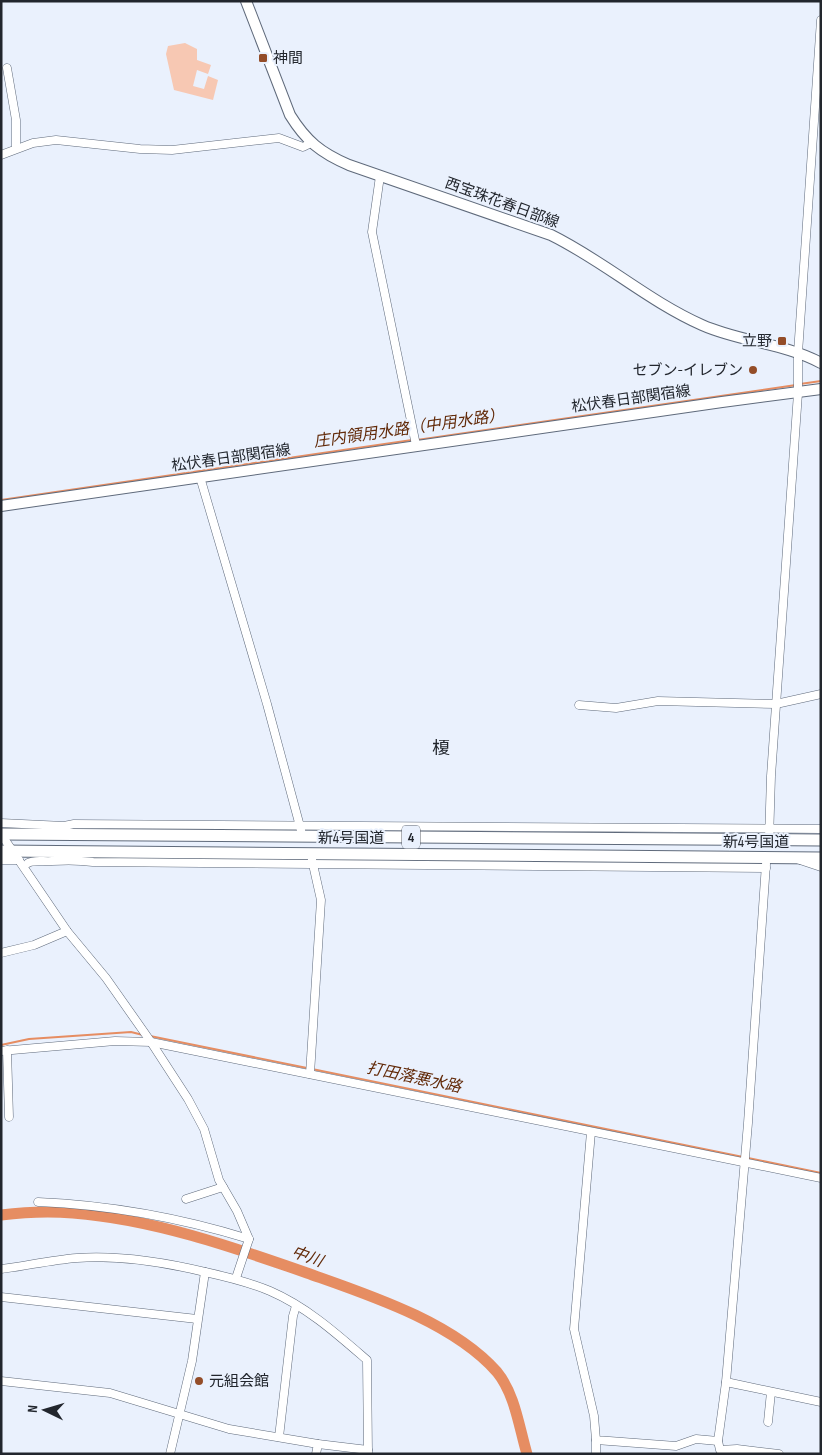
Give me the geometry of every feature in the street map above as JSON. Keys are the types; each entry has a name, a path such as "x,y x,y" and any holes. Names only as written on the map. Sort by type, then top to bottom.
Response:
{"highway":[{"name":"新4号国道","path":"1,834 50,830 301,831 769,835 821,840"},
{"name":"新4号国道","path":"11,854 766,863 793,858 821,858"}],"main road":[{"name":"西宝珠花春日部線","path":"246,1 290,114 298,129 311,143 334,159 551,235 577,249 655,299 702,325 734,337 798,353 821,363"},
{"name":"松伏春日部関宿線","path":"1,506 416,445 821,389"}],"street":[{"path":"821,20 818,111 798,353 798,392 776,704 769,835 821,829"},
{"path":"7,68 16,120 16,148"},
{"path":"1,155 33,143 56,140 140,149 172,150 279,138 303,147 311,143"},
{"path":"380,176 372,232 416,445"},
{"path":"200,477 267,704 301,831"},
{"path":"579,705 616,708 658,701 776,704 821,694"},
{"path":"1,823 50,830"},
{"path":"1,834 11,854 67,931 106,978 151,1042 188,1099 204,1129 219,1180 237,1211 249,1238 236,1278"},
{"path":"1,860 11,854"},
{"path":"28,863 69,856"},
{"path":"310,1074 321,900 311,858"},
{"path":"793,858 821,867"},
{"path":"766,863 726,1382 718,1441 720,1450 737,1449 779,1454"},
{"path":"1,953 34,946 67,931"},
{"path":"9,1117 4,1050 115,1041 151,1042 821,1178"},
{"path":"591,1132 574,1329 594,1416 596,1454"},
{"path":"186,1199 223,1187"},
{"path":"38,1202 153,1214 249,1238"},
{"path":"1,1270 74,1258 114,1258 182,1266 236,1278 272,1292 331,1329 367,1360 368,1452 229,1429 110,1393 1,1381"},
{"path":"170,1454 192,1361 205,1272"},
{"path":"1,1297 197,1319"},
{"path":"279,1437 293,1316 296,1306"},
{"path":"726,1382 821,1402"},
{"path":"768,1422 771,1392"},
{"path":"596,1440 676,1446 696,1439 718,1441"},
{"path":"316,1454 318,1444"}],"shaded area":[{"path":"185,43 197,49 197,60 211,65 208,74 197,70 193,86 204,89 208,76 218,80 213,100 174,90 166,54 168,46"}],"waterway":[{"name":"庄内領用水路（中用水路）","path":"800,384 821,381"},
{"name":"庄内領用水路（中用水路）","path":"417,440 796,385"},
{"name":"庄内領用水路（中用水路）","path":"1,500 412,440"},
{"name":"打田落悪水路","path":"1,1045 29,1039 131,1032 143,1035"},
{"name":"打田落悪水路","path":"150,1036 307,1068"},
{"name":"打田落悪水路","path":"312,1069 743,1157"},
{"name":"打田落悪水路","path":"748,1158 821,1173"},
{"name":"中川","path":"1,1215 37,1212 73,1213 103,1216 162,1228 221,1244 279,1263 409,1312 457,1339 479,1354 497,1372 512,1400 527,1454"}],"place":[{"name":"神間","path":"263,58"},
{"name":"立野","path":"782,341"},
{"name":"セブン-イレブン","path":"753,370"},
{"name":"元組会館","path":"199,1381"}],"district":[{"name":"榎","path":"441,748"}]}
